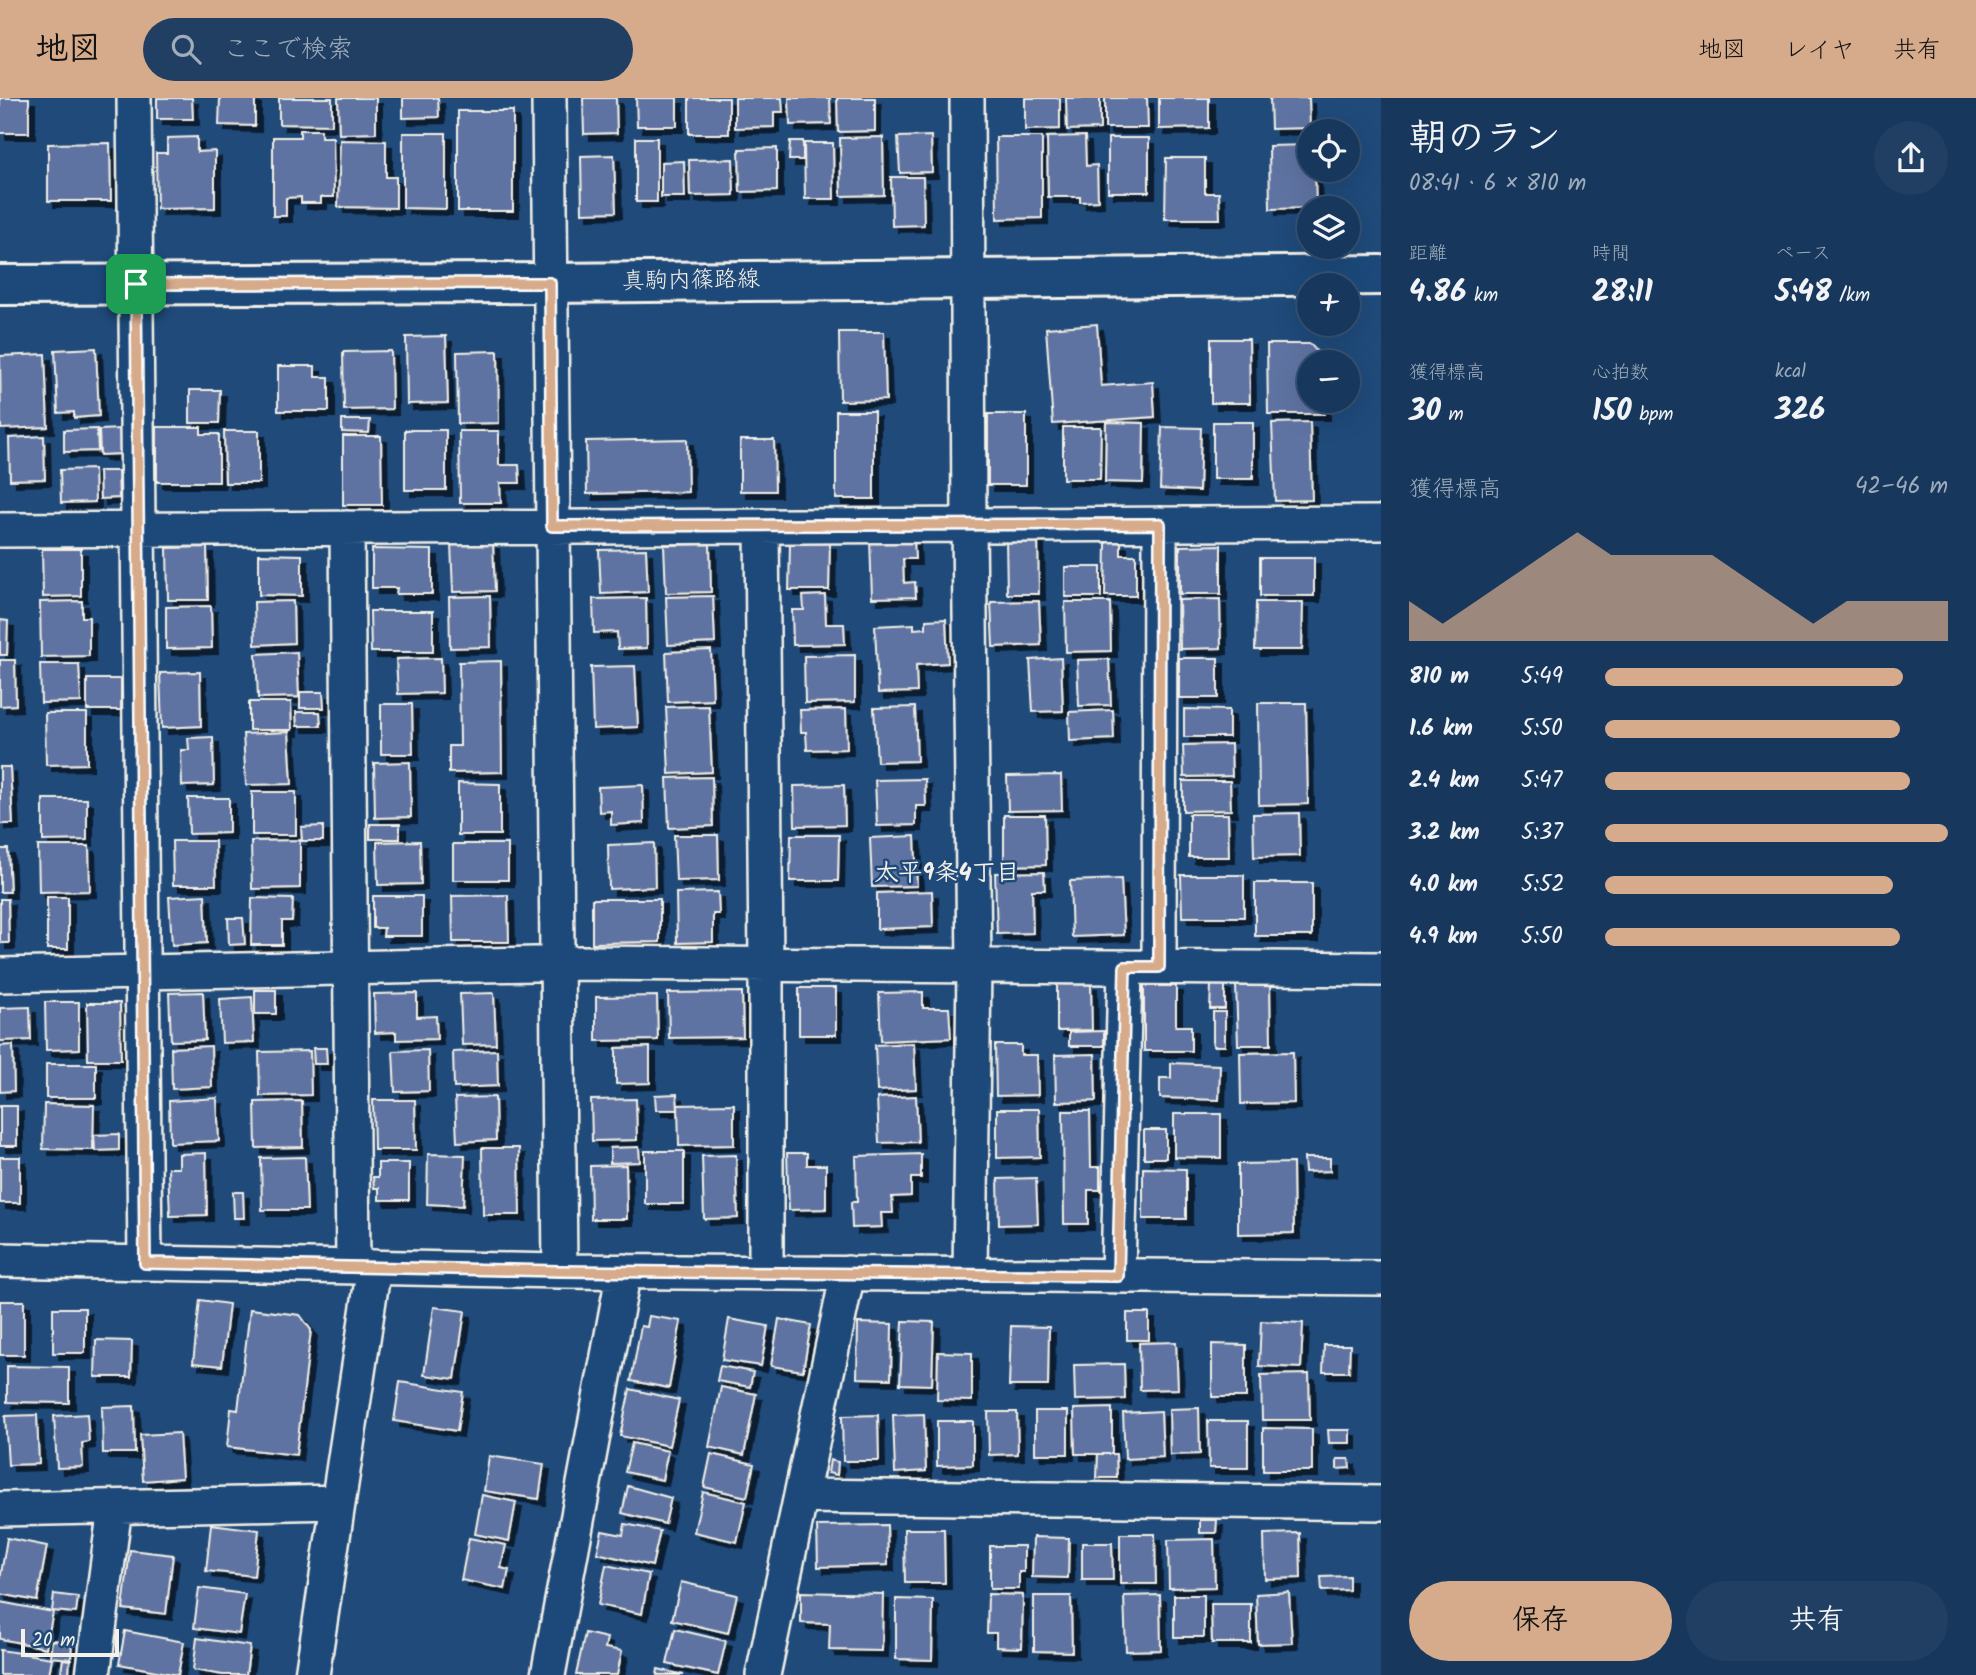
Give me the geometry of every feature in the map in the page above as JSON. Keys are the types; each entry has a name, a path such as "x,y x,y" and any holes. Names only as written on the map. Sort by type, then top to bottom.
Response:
{"main road":[{"name":"真駒内篠路線","path":"0,285 1381,275"}],"street":[{"path":"134,98 145,1263"},
{"path":"549,98 560,1271"},
{"path":"967,98 968,525 974,966 970,1274"},
{"path":"0,530 1381,523"},
{"path":"1159,967 1160,524"},
{"path":"762,526 766,1273"},
{"path":"312,1675 338,1502 364,1267 351,967 347,528"},
{"path":"0,975 557,963 1381,969"},
{"path":"1118,1276 1125,967"},
{"path":"0,1260 560,1271 1381,1278"},
{"path":"548,1675 624,1271"},
{"path":"763,1675 848,1273"},
{"path":"801,1496 1381,1503"},
{"path":"0,1509 338,1502"},
{"path":"93,1675 115,1507"}],"building":[{"path":"0,98 29,98 29,133 0,133"},
{"path":"157,98 192,98 193,119 157,119"},
{"path":"220,98 255,98 255,126 219,125"},
{"path":"279,98 332,98 332,125 279,124"},
{"path":"338,98 376,98 376,133 339,134"},
{"path":"403,98 438,98 439,117 403,118"},
{"path":"583,98 616,98 617,133 584,134"},
{"path":"636,98 677,98 677,126 637,126"},
{"path":"689,98 729,98 729,134 689,134"},
{"path":"735,98 782,98 783,112 774,112 774,127 735,128"},
{"path":"789,98 830,98 831,124 790,125"},
{"path":"837,98 875,98 875,131 838,132"},
{"path":"1025,98 1060,98 1060,129 1025,130"},
{"path":"1066,98 1100,98 1100,129 1067,130"},
{"path":"1105,98 1147,98 1148,128 1105,128"},
{"path":"1159,98 1209,98 1209,128 1159,129"},
{"path":"1270,98 1309,98 1310,119 1297,119 1297,128 1271,129"},
{"path":"458,111 513,111 513,211 458,211"},
{"path":"300,130 321,130 321,137 333,137 334,197 321,197 321,203 301,203 301,197 286,198 286,216 273,216 273,137 300,137"},
{"path":"403,133 446,133 446,209 403,208"},
{"path":"931,136 932,172 900,173 898,137"},
{"path":"1085,136 1086,166 1097,165 1098,201 1080,202 1080,197 1048,197 1047,137"},
{"path":"197,137 197,152 215,151 215,208 157,209 156,153 167,153 167,138"},
{"path":"883,137 884,195 841,196 840,138"},
{"path":"996,137 1042,137 1042,218 997,219"},
{"path":"636,138 657,138 657,202 636,202"},
{"path":"1108,138 1149,138 1149,192 1108,192"},
{"path":"340,140 386,141 386,177 396,177 396,208 338,207"},
{"path":"790,141 803,141 803,160 789,160"},
{"path":"110,143 111,201 48,201 48,144"},
{"path":"804,143 833,143 834,199 805,199"},
{"path":"1297,145 1297,182 1315,182 1316,196 1297,196 1297,208 1270,209 1269,146"},
{"path":"777,148 777,191 740,192 739,149"},
{"path":"614,155 616,212 582,213 581,156"},
{"path":"1166,158 1205,158 1205,193 1219,193 1220,219 1165,219"},
{"path":"733,159 734,195 690,196 689,160"},
{"path":"684,161 685,197 661,197 661,162"},
{"path":"891,177 923,177 924,225 892,226"},
{"path":"1097,324 1101,386 1153,382 1155,417 1053,424 1046,328"},
{"path":"839,332 884,332 886,400 840,401"},
{"path":"446,336 448,403 407,404 406,337"},
{"path":"1211,339 1249,339 1250,403 1211,403"},
{"path":"1267,344 1310,344 1316,350 1297,350 1297,413 1324,414 1268,414"},
{"path":"96,348 99,416 74,418 74,412 58,413 55,350"},
{"path":"391,351 392,409 344,410 343,352"},
{"path":"498,351 499,423 458,424 457,352"},
{"path":"45,354 48,427 1,429 0,356"},
{"path":"278,366 315,366 315,377 329,377 329,411 278,411"},
{"path":"190,390 220,390 219,423 190,423"},
{"path":"836,411 874,411 874,499 836,499"},
{"path":"988,414 1026,414 1026,485 988,485"},
{"path":"342,420 370,420 369,433 342,432"},
{"path":"1106,422 1144,423 1143,483 1105,482"},
{"path":"1213,422 1253,422 1253,479 1213,479"},
{"path":"1310,422 1312,500 1275,501 1272,423"},
{"path":"157,427 201,427 201,434 219,434 219,482 157,482"},
{"path":"1063,427 1101,427 1100,479 1063,479"},
{"path":"1162,427 1201,428 1199,491 1160,489"},
{"path":"97,429 98,451 64,452 64,430"},
{"path":"121,429 122,454 100,455 99,430"},
{"path":"405,430 446,430 446,490 405,490"},
{"path":"224,431 259,431 259,483 225,483"},
{"path":"459,431 499,431 499,465 519,465 520,483 500,483 501,503 460,503"},
{"path":"44,436 45,479 10,480 9,438"},
{"path":"343,436 381,436 382,505 343,505"},
{"path":"687,439 688,492 587,494 586,441"},
{"path":"740,440 774,440 775,491 740,491"},
{"path":"94,469 95,502 61,503 60,470"},
{"path":"99,471 118,471 119,498 100,499"},
{"path":"1038,538 1039,594 1007,594 1006,539"},
{"path":"914,539 915,559 903,559 904,583 915,582 916,597 872,598 870,540"},
{"path":"790,542 830,543 829,590 789,590"},
{"path":"1106,542 1121,542 1121,555 1136,555 1136,596 1105,596"},
{"path":"493,543 495,591 453,592 451,544"},
{"path":"710,544 711,592 666,593 664,545"},
{"path":"1221,545 1221,594 1180,594 1180,546"},
{"path":"207,547 208,600 168,600 167,548"},
{"path":"42,549 81,549 81,596 43,597"},
{"path":"372,549 432,550 432,594 396,594 397,588 372,588"},
{"path":"646,549 648,592 601,594 599,550"},
{"path":"259,554 302,555 302,596 259,595"},
{"path":"1260,558 1314,558 1314,596 1260,596"},
{"path":"1065,567 1101,567 1101,597 1065,597"},
{"path":"825,595 826,624 844,624 845,644 793,645 792,610 804,610 803,596"},
{"path":"490,596 491,647 450,648 449,597"},
{"path":"713,596 715,643 668,645 666,597"},
{"path":"646,598 647,648 618,649 617,632 594,633 593,599"},
{"path":"1220,599 1221,648 1180,649 1179,600"},
{"path":"82,601 82,617 89,617 89,656 41,657 40,602"},
{"path":"293,601 294,643 255,645 254,602"},
{"path":"1039,601 1041,645 993,647 991,602"},
{"path":"1065,602 1110,602 1111,651 1066,652"},
{"path":"1256,602 1303,602 1302,650 1255,650"},
{"path":"211,606 212,648 166,649 166,607"},
{"path":"370,611 433,611 433,652 371,652"},
{"path":"946,619 948,663 916,665 917,692 878,693 875,626 914,624 914,629 926,628 926,620"},
{"path":"0,620 8,621 7,655 0,655"},
{"path":"711,650 713,700 668,702 666,652"},
{"path":"297,652 299,697 258,698 256,654"},
{"path":"855,655 855,702 805,703 804,656"},
{"path":"441,658 442,693 398,694 396,659"},
{"path":"1061,658 1063,711 1033,712 1030,660"},
{"path":"1179,658 1218,658 1218,698 1179,698"},
{"path":"1109,659 1111,705 1079,706 1077,660"},
{"path":"0,660 15,660 16,705 0,706"},
{"path":"501,661 502,772 449,773 449,746 460,746 459,662"},
{"path":"40,664 79,664 81,702 41,703"},
{"path":"635,666 638,727 593,729 591,667"},
{"path":"200,672 201,726 162,728 160,673"},
{"path":"87,679 121,679 121,710 87,710"},
{"path":"300,692 323,692 324,708 300,708"},
{"path":"249,702 291,702 292,730 249,730"},
{"path":"1258,703 1306,703 1308,804 1259,805"},
{"path":"381,704 412,704 413,754 381,754"},
{"path":"709,706 712,772 669,774 666,707"},
{"path":"915,707 917,761 877,762 874,708"},
{"path":"846,709 847,749 807,750 806,732 801,732 800,710"},
{"path":"1184,709 1229,710 1229,737 1184,737"},
{"path":"1113,710 1114,739 1070,741 1069,712"},
{"path":"296,712 320,712 321,726 297,726"},
{"path":"45,713 87,713 87,764 46,765"},
{"path":"289,732 292,784 246,785 243,734"},
{"path":"213,737 214,785 182,786 181,750 189,750 188,738"},
{"path":"1231,744 1232,776 1184,777 1183,745"},
{"path":"410,762 411,817 375,818 374,763"},
{"path":"0,767 10,767 13,824 0,824"},
{"path":"1061,775 1062,810 1008,811 1007,776"},
{"path":"712,777 713,826 669,828 667,778"},
{"path":"925,779 926,806 916,806 916,825 877,826 875,780"},
{"path":"1183,781 1230,781 1231,810 1183,811"},
{"path":"458,783 500,784 500,835 458,835"},
{"path":"643,785 644,823 611,825 611,811 599,812 598,787"},
{"path":"844,785 845,825 795,826 794,786"},
{"path":"252,792 296,792 296,835 252,835"},
{"path":"188,798 229,798 229,833 189,834"},
{"path":"43,799 87,799 87,840 43,841"},
{"path":"1299,813 1300,856 1254,857 1253,814"},
{"path":"1189,814 1228,814 1229,857 1189,857"},
{"path":"1004,815 1045,815 1046,865 1004,866"},
{"path":"370,824 400,824 400,839 370,839"},
{"path":"323,826 323,841 302,841 301,827"},
{"path":"674,835 718,835 719,880 676,881"},
{"path":"791,835 839,835 838,881 790,881"},
{"path":"915,836 917,886 872,887 870,838"},
{"path":"300,840 300,888 252,889 251,841"},
{"path":"172,841 215,841 216,885 173,885"},
{"path":"420,841 421,884 378,885 377,842"},
{"path":"654,843 655,887 609,889 608,845"},
{"path":"453,844 508,844 508,880 453,880"},
{"path":"38,846 89,846 90,891 39,892"},
{"path":"0,849 8,849 10,892 0,892"},
{"path":"1044,872 1045,890 1032,890 1033,933 997,934 995,873"},
{"path":"1181,875 1244,875 1244,917 1182,917"},
{"path":"1121,879 1124,935 1072,937 1070,881"},
{"path":"1255,883 1312,883 1312,936 1255,936"},
{"path":"932,891 933,927 877,929 877,893"},
{"path":"718,892 719,914 713,914 713,942 677,943 676,893"},
{"path":"205,895 207,943 172,945 169,897"},
{"path":"508,895 509,942 453,942 452,896"},
{"path":"373,896 422,896 422,936 383,936 384,928 373,928"},
{"path":"47,897 68,897 68,949 47,949"},
{"path":"252,898 293,899 292,921 282,921 282,945 251,945"},
{"path":"0,899 8,899 9,943 0,943"},
{"path":"592,899 660,899 660,942 592,943"},
{"path":"228,918 243,918 245,944 229,945"},
{"path":"1091,983 1092,1030 1057,1031 1057,984"},
{"path":"1211,985 1225,985 1225,1009 1210,1009"},
{"path":"1236,985 1270,985 1271,1045 1238,1045"},
{"path":"1144,986 1176,986 1176,1026 1191,1026 1191,1051 1144,1051"},
{"path":"799,988 836,988 836,1035 799,1035"},
{"path":"255,990 276,990 276,1014 255,1014"},
{"path":"203,992 205,1040 171,1041 169,993"},
{"path":"742,992 743,1037 669,1038 668,993"},
{"path":"923,992 923,1008 949,1008 951,1038 881,1041 879,993"},
{"path":"417,993 417,1017 436,1016 437,1039 396,1040 396,1032 375,1033 374,994"},
{"path":"494,993 496,1044 462,1045 460,994"},
{"path":"657,996 658,1040 596,1041 596,997"},
{"path":"252,997 254,1042 222,1043 220,999"},
{"path":"45,1002 79,1002 79,1049 46,1050"},
{"path":"87,1003 120,1003 121,1060 88,1060"},
{"path":"30,1007 31,1040 0,1041 0,1008"},
{"path":"1213,1012 1225,1012 1225,1046 1213,1046"},
{"path":"1104,1031 1104,1046 1069,1046 1069,1032"},
{"path":"914,1043 916,1089 877,1091 875,1045"},
{"path":"13,1045 14,1091 0,1092 0,1046"},
{"path":"995,1045 1021,1045 1021,1055 1037,1055 1038,1095 996,1096"},
{"path":"211,1046 212,1087 172,1089 171,1048"},
{"path":"650,1047 650,1083 616,1084 616,1048"},
{"path":"313,1048 326,1048 327,1064 314,1064"},
{"path":"428,1050 429,1091 395,1092 393,1051"},
{"path":"497,1050 498,1086 454,1088 453,1052"},
{"path":"310,1051 311,1095 260,1096 259,1052"},
{"path":"1293,1052 1294,1103 1241,1104 1240,1053"},
{"path":"1095,1054 1096,1101 1056,1102 1055,1055"},
{"path":"1171,1063 1220,1065 1219,1100 1160,1098 1160,1078 1171,1078"},
{"path":"46,1064 96,1064 96,1098 46,1098"},
{"path":"677,1094 678,1110 656,1110 655,1095"},
{"path":"916,1096 918,1142 879,1143 877,1098"},
{"path":"495,1097 496,1140 457,1142 455,1098"},
{"path":"217,1098 219,1141 170,1143 169,1101"},
{"path":"636,1099 637,1140 592,1141 591,1100"},
{"path":"373,1100 415,1100 416,1150 374,1150"},
{"path":"302,1101 303,1147 256,1148 255,1102"},
{"path":"44,1104 94,1105 93,1150 43,1149"},
{"path":"734,1104 734,1145 679,1146 678,1105"},
{"path":"0,1106 17,1106 17,1146 0,1146"},
{"path":"997,1109 1039,1109 1040,1157 997,1158"},
{"path":"1063,1111 1090,1111 1091,1167 1100,1167 1100,1190 1088,1190 1088,1224 1064,1224"},
{"path":"1174,1114 1221,1114 1221,1158 1174,1157"},
{"path":"1144,1130 1166,1130 1166,1158 1144,1158"},
{"path":"119,1134 119,1150 95,1151 94,1135"},
{"path":"639,1147 640,1162 610,1163 610,1148"},
{"path":"482,1148 519,1148 520,1215 483,1215"},
{"path":"645,1151 684,1151 684,1204 645,1204"},
{"path":"206,1153 207,1215 170,1216 168,1168 179,1168 179,1154"},
{"path":"787,1153 807,1153 807,1165 826,1165 826,1209 789,1210"},
{"path":"428,1154 465,1155 463,1206 427,1204"},
{"path":"921,1154 921,1178 911,1178 911,1196 892,1197 893,1213 881,1213 882,1227 852,1228 851,1202 857,1202 856,1156"},
{"path":"736,1155 738,1218 704,1219 702,1156"},
{"path":"0,1157 20,1157 20,1203 0,1203"},
{"path":"305,1157 307,1210 262,1210 261,1158"},
{"path":"1304,1158 1330,1158 1330,1171 1305,1172"},
{"path":"378,1163 409,1163 409,1200 379,1200 379,1188 374,1188 373,1177 378,1177"},
{"path":"1293,1163 1294,1233 1238,1234 1238,1164"},
{"path":"626,1165 627,1219 591,1219 590,1166"},
{"path":"1143,1168 1186,1169 1186,1219 1143,1219"},
{"path":"1036,1178 1038,1224 999,1225 998,1179"},
{"path":"233,1192 243,1192 244,1218 234,1218"},
{"path":"200,1300 229,1304 222,1366 193,1363"},
{"path":"0,1301 24,1301 24,1355 0,1355"},
{"path":"434,1307 465,1311 455,1379 424,1375"},
{"path":"53,1308 85,1308 85,1353 53,1353"},
{"path":"250,1309 300,1315 311,1330 296,1455 227,1447 231,1409 238,1410"},
{"path":"1127,1313 1149,1313 1149,1340 1127,1340"},
{"path":"649,1316 681,1321 669,1388 631,1381 641,1326 647,1327"},
{"path":"729,1319 768,1326 761,1366 722,1360"},
{"path":"779,1319 811,1325 803,1371 771,1366"},
{"path":"903,1321 934,1322 932,1385 900,1384"},
{"path":"1261,1321 1303,1323 1301,1368 1259,1366"},
{"path":"858,1323 892,1324 891,1379 857,1378"},
{"path":"1011,1326 1049,1327 1048,1386 1009,1386"},
{"path":"96,1340 132,1341 131,1377 95,1377"},
{"path":"1176,1342 1178,1389 1140,1390 1139,1343"},
{"path":"1212,1344 1246,1345 1246,1397 1212,1397"},
{"path":"1324,1345 1350,1345 1349,1372 1323,1372"},
{"path":"938,1352 972,1353 972,1401 937,1400"},
{"path":"1124,1364 1125,1399 1075,1400 1074,1365"},
{"path":"7,1366 69,1367 69,1403 7,1402"},
{"path":"720,1366 753,1372 750,1387 717,1381"},
{"path":"1309,1374 1310,1420 1262,1420 1261,1375"},
{"path":"400,1382 463,1392 457,1431 394,1421"},
{"path":"721,1387 756,1394 744,1455 709,1447"},
{"path":"630,1389 679,1400 669,1446 620,1436"},
{"path":"134,1406 135,1453 103,1453 102,1407"},
{"path":"1112,1408 1112,1454 1075,1454 1074,1409"},
{"path":"1199,1408 1200,1454 1170,1455 1169,1409"},
{"path":"1035,1411 1068,1411 1068,1454 1035,1454"},
{"path":"1161,1411 1163,1457 1125,1459 1123,1413"},
{"path":"988,1412 1017,1412 1018,1454 989,1455"},
{"path":"87,1414 89,1442 82,1443 83,1467 57,1468 54,1416"},
{"path":"924,1414 926,1471 895,1473 893,1415"},
{"path":"37,1415 39,1464 8,1465 5,1416"},
{"path":"878,1415 879,1461 843,1461 842,1416"},
{"path":"937,1421 973,1421 973,1465 937,1466"},
{"path":"1208,1421 1248,1421 1248,1468 1209,1468"},
{"path":"1263,1428 1312,1429 1312,1471 1263,1471"},
{"path":"1328,1430 1350,1430 1350,1443 1329,1443"},
{"path":"179,1433 182,1478 143,1481 140,1435"},
{"path":"632,1443 668,1451 662,1480 625,1472"},
{"path":"711,1454 754,1464 747,1497 704,1487"},
{"path":"1098,1454 1116,1454 1117,1478 1097,1478"},
{"path":"489,1456 544,1464 539,1499 484,1491"},
{"path":"1337,1459 1349,1459 1350,1468 1337,1469"},
{"path":"830,1460 838,1462 837,1475 828,1473"},
{"path":"628,1486 671,1498 665,1524 622,1513"},
{"path":"703,1492 746,1502 737,1542 694,1532"},
{"path":"482,1495 516,1502 509,1541 475,1534"},
{"path":"1200,1520 1217,1520 1216,1533 1200,1533"},
{"path":"211,1524 259,1530 254,1576 206,1571"},
{"path":"625,1524 660,1531 652,1566 597,1553 602,1531 623,1535"},
{"path":"887,1525 888,1565 818,1567 817,1526"},
{"path":"904,1529 944,1529 945,1583 905,1583"},
{"path":"1300,1533 1301,1578 1265,1579 1264,1534"},
{"path":"1120,1534 1155,1534 1156,1584 1120,1584"},
{"path":"1033,1537 1069,1538 1068,1578 1032,1577"},
{"path":"7,1538 47,1546 37,1601 0,1594"},
{"path":"469,1538 506,1545 501,1568 509,1570 505,1589 461,1580"},
{"path":"1214,1539 1215,1587 1169,1588 1168,1540"},
{"path":"1082,1543 1112,1543 1113,1580 1082,1580"},
{"path":"990,1546 1024,1546 1024,1572 1019,1572 1019,1589 990,1589"},
{"path":"130,1550 173,1555 166,1614 123,1609"},
{"path":"606,1565 649,1574 642,1614 598,1605"},
{"path":"1349,1576 1349,1590 1322,1591 1321,1577"},
{"path":"681,1582 737,1595 728,1633 672,1620"},
{"path":"199,1588 245,1594 239,1634 194,1628"},
{"path":"801,1592 883,1594 882,1651 829,1650 830,1624 801,1623"},
{"path":"1289,1592 1292,1643 1258,1644 1256,1594"},
{"path":"54,1594 78,1597 76,1613 52,1611"},
{"path":"988,1594 1023,1595 1022,1648 996,1647 996,1633 987,1633"},
{"path":"1160,1595 1161,1650 1126,1651 1124,1596"},
{"path":"1174,1595 1204,1595 1204,1637 1174,1637"},
{"path":"1034,1596 1071,1596 1072,1652 1034,1651"},
{"path":"896,1599 933,1600 932,1660 896,1659"},
{"path":"0,1602 53,1612 46,1648 0,1639"},
{"path":"1211,1604 1251,1604 1251,1643 1212,1643"},
{"path":"675,1629 726,1641 718,1675 667,1664"},
{"path":"125,1631 184,1642 178,1675 119,1664"},
{"path":"585,1633 607,1638 605,1648 622,1651 617,1675 576,1675"},
{"path":"197,1638 250,1646 246,1675 223,1675 193,1670"},
{"path":"52,1640 72,1642 71,1659 50,1657"},
{"path":"0,1650 52,1658 49,1675 0,1675"},
{"path":"63,1659 70,1660 69,1673 61,1672"},
{"path":"658,1669 684,1675 657,1675"}],"district":[{"name":"太平9条4丁目","path":"947,873"}],"route":[{"path":"550,283 552,526 1160,524 1159,967 1125,967 1118,1276 560,1271 145,1263 136,284 550,283"}]}
